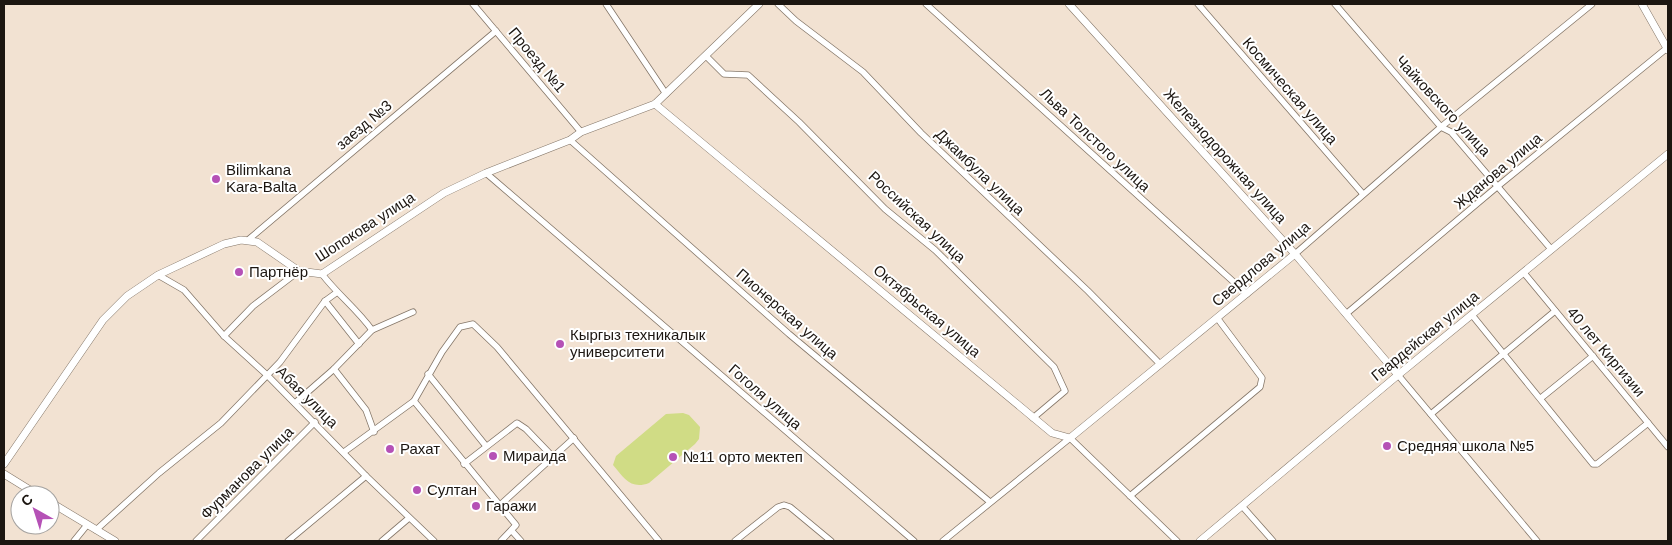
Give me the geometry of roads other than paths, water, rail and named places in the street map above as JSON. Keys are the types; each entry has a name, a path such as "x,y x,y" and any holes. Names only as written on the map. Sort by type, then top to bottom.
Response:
{"street":[{"name":"Проезд №1","path":"473,4 581,132"},
{"path":"606,4 666,94"},
{"name":"Шопокова улица","path":"248,240 257,242 299,271 322,274 444,193 486,173 570,140 581,132 655,104 759,4"},
{"name":"Джамбула улица","path":"778,4 796,21 863,72 921,132 1088,291 1160,364"},
{"name":"Льва Толстого улица","path":"926,4 1247,294"},
{"name":"Железнодорожная улица","path":"1069,4 1295,254 1398,375"},
{"name":"Космическая улица","path":"1198,4 1363,194"},
{"name":"Чайковского улица","path":"1335,4 1441,127 1451,132 1551,250"},
{"name":"Свердлова улица","path":"943,541 1218,318 1441,127 1592,4"},
{"path":"1642,4 1668,49"},
{"name":"заезд №3","path":"248,240 496,31"},
{"name":"Жданова улица","path":"1346,314 1498,186 1668,49"},
{"name":"Российская улица","path":"706,56 724,74 748,75 819,142 885,209 948,262 1054,367 1065,391 1033,418"},
{"name":"Октябрьская улица","path":"655,104 1033,418 1052,433 1070,438 1178,541"},
{"name":"Пионерская улица","path":"570,140 789,334 990,502"},
{"name":"Гвардейская улица","path":"1200,541 1398,375 1668,154"},
{"name":"Гоголя улица","path":"486,173 914,541"},
{"path":"4,464 103,320 127,296 158,275 224,244 248,240"},
{"path":"224,336 254,306 299,271"},
{"name":"40 лет Киргизии","path":"1524,273 1668,447"},
{"path":"322,274 336,293 362,316 372,330"},
{"name":"Абая улица","path":"158,275 184,290 224,336 268,375 366,476 434,541"},
{"path":"96,530 159,473 221,423 280,362 325,301 336,293"},
{"path":"325,301 359,344"},
{"path":"1431,414 1555,311"},
{"path":"295,403 334,369 372,330 413,312"},
{"path":"1472,315 1595,465 1648,423"},
{"path":"1130,496 1260,386 1262,378 1218,318"},
{"path":"344,452 414,402 428,374 460,327 473,324 488,337 659,541"},
{"path":"1541,398 1593,356"},
{"path":"334,369 366,410 374,432"},
{"path":"428,374 486,446"},
{"path":"1398,375 1537,541"},
{"path":"414,402 516,526 501,541"},
{"name":"Фурманова улица","path":"196,541 315,422"},
{"path":"464,464 517,423 526,429 553,457"},
{"path":"500,505 574,438"},
{"path":"4,474 22,485"},
{"path":"288,541 366,476"},
{"path":"734,541 778,507 784,505 790,507 831,541"},
{"path":"1242,506 1272,541"},
{"path":"60,508 115,541"},
{"path":"382,541 409,518"},
{"path":"74,541 87,525"},
{"path":"512,531 521,541"}],"place":[{"name":"Bilimkana Kara-Balta","path":"216,179"},
{"name":"Партнёр","path":"239,272"},
{"name":"Кыргыз техникалык университети","path":"560,344"},
{"name":"Средняя школа №5","path":"1387,446"},
{"name":"Рахат","path":"390,449"},
{"name":"Мираида","path":"493,456"},
{"name":"№11 орто мектеп","path":"673,457"},
{"name":"Султан","path":"417,490"},
{"name":"Гаражи","path":"476,506"}]}
